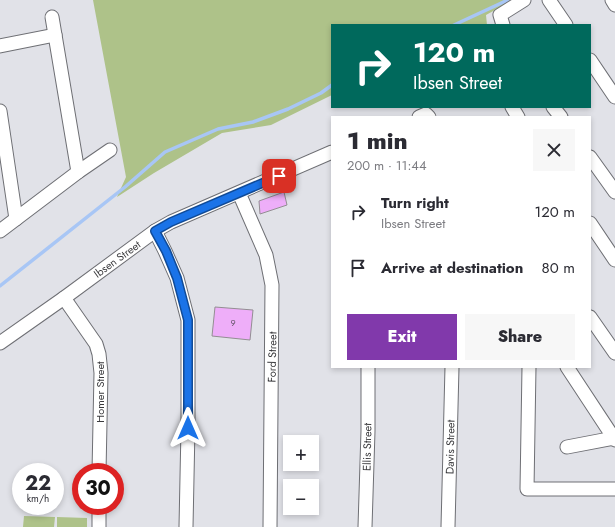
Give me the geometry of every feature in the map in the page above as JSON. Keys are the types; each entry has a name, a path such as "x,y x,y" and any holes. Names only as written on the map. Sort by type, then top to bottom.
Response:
{"street":[{"path":"503,24 500,15 524,0"},
{"path":"549,0 565,24"},
{"path":"612,0 615,5"},
{"path":"52,16 78,172"},
{"path":"0,46 55,35"},
{"path":"591,61 615,97"},
{"path":"554,108 560,116"},
{"path":"0,111 16,219"},
{"path":"0,231 78,172 110,150"},
{"name":"Ibsen Street","path":"0,343 155,231 171,222 331,152"},
{"path":"591,158 615,192"},
{"name":"Ford Street","path":"239,193 266,255 272,285 270,527"},
{"path":"591,224 615,260"},
{"path":"155,231 166,251 177,278 188,320 186,527"},
{"name":"Homer Street","path":"64,298 96,344 99,354 101,373 99,463"},
{"path":"591,318 615,354"},
{"name":"Ellis Street","path":"365,527 368,368"},
{"name":"Davis Street","path":"448,527 452,368"},
{"path":"529,368 527,489 615,489"},
{"path":"567,447 614,439 568,368"},
{"path":"99,515 99,527"}],"green space":[{"path":"93,0 513,0 486,15 487,24 331,24 331,95 271,125 222,133 154,173 117,197 126,177"},
{"path":"24,516 55,517 54,527 23,527"},
{"path":"57,517 87,518 87,527 57,527"}],"building":[{"path":"284,192 287,205 260,214 259,201"},
{"path":"215,307 253,310 250,340 212,336"}],"waterway":[{"path":"456,24 508,0"},
{"path":"0,286 125,187 165,152 218,129 253,122 288,109 321,93 331,86"}],"route":[{"path":"188,428 188,320 177,278 166,251 155,231 171,222 279,176"}]}
